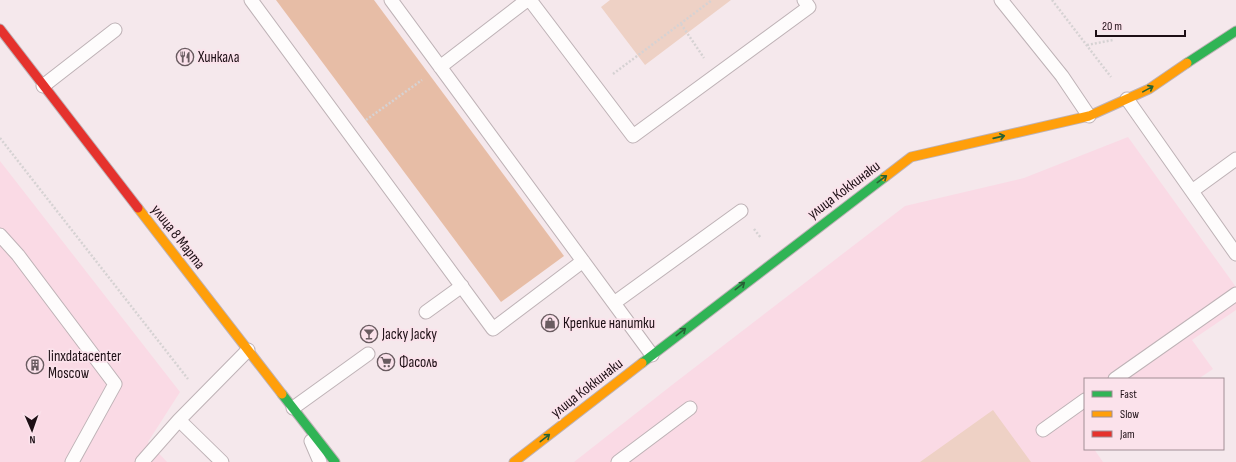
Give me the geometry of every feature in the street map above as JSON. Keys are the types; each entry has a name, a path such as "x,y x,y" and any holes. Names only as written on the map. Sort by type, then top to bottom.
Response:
{"street":[{"name":"улица 8 Марта","path":"0,30 335,462"},
{"name":"улица Коккинаки","path":"514,462 776,258 911,157 1089,116 1149,89 1236,31"}],"lane":[{"path":"251,0 493,329 583,261"},
{"path":"391,0 652,355"},
{"path":"440,67 528,0 596,86 633,136 809,7 804,0"},
{"path":"1001,0 1062,76 1089,116"},
{"path":"43,86 115,30"},
{"path":"1127,99 1236,254"},
{"path":"1192,191 1236,159"},
{"path":"614,303 741,211"},
{"path":"0,235 18,255 115,384 72,462"},
{"path":"426,312 462,286"},
{"path":"1116,378 1236,294"},
{"path":"142,462 179,420 248,350"},
{"path":"292,408 368,354"},
{"path":"1043,430 1084,401"},
{"path":"618,462 690,408"},
{"path":"179,420 222,462"},
{"path":"304,423 320,462"}],"path":[{"path":"596,86 712,0"},
{"path":"1052,0 1127,99"},
{"path":"681,24 716,74"},
{"path":"1087,45 1113,40"},
{"path":"349,132 440,67"},
{"path":"0,138 202,397"},
{"path":"741,211 776,258"}],"shaded area":[{"path":"276,0 374,0 564,256 501,302"},
{"path":"610,0 731,0 645,65 601,7"},
{"path":"1128,137 1236,287 1236,310 1192,340 1213,369 1200,378 1084,378 1084,450 1095,450 1103,462 574,462 905,206 1024,178"},
{"path":"0,161 180,392 148,442 167,462 0,462"},
{"path":"993,410 1031,462 920,462"}],"traffic: fast":[{"path":"1187,63 1236,31"},
{"path":"642,363 885,177"},
{"path":"282,394 335,462"}],"traffic: slow":[{"path":"885,177 911,157 1089,116 1149,89 1187,63"},
{"path":"138,208 282,394"},
{"path":"514,462 642,363"}],"traffic: jam":[{"path":"0,29 138,208"}],"place":[{"name":"Хинкала","path":"185,57"},
{"name":"Крепкие напитки","path":"550,323"},
{"name":"Jacky Jacky","path":"369,334"},
{"name":"Фасоль","path":"386,362"},
{"name":"linxdatacenter Moscow","path":"35,365"}]}
